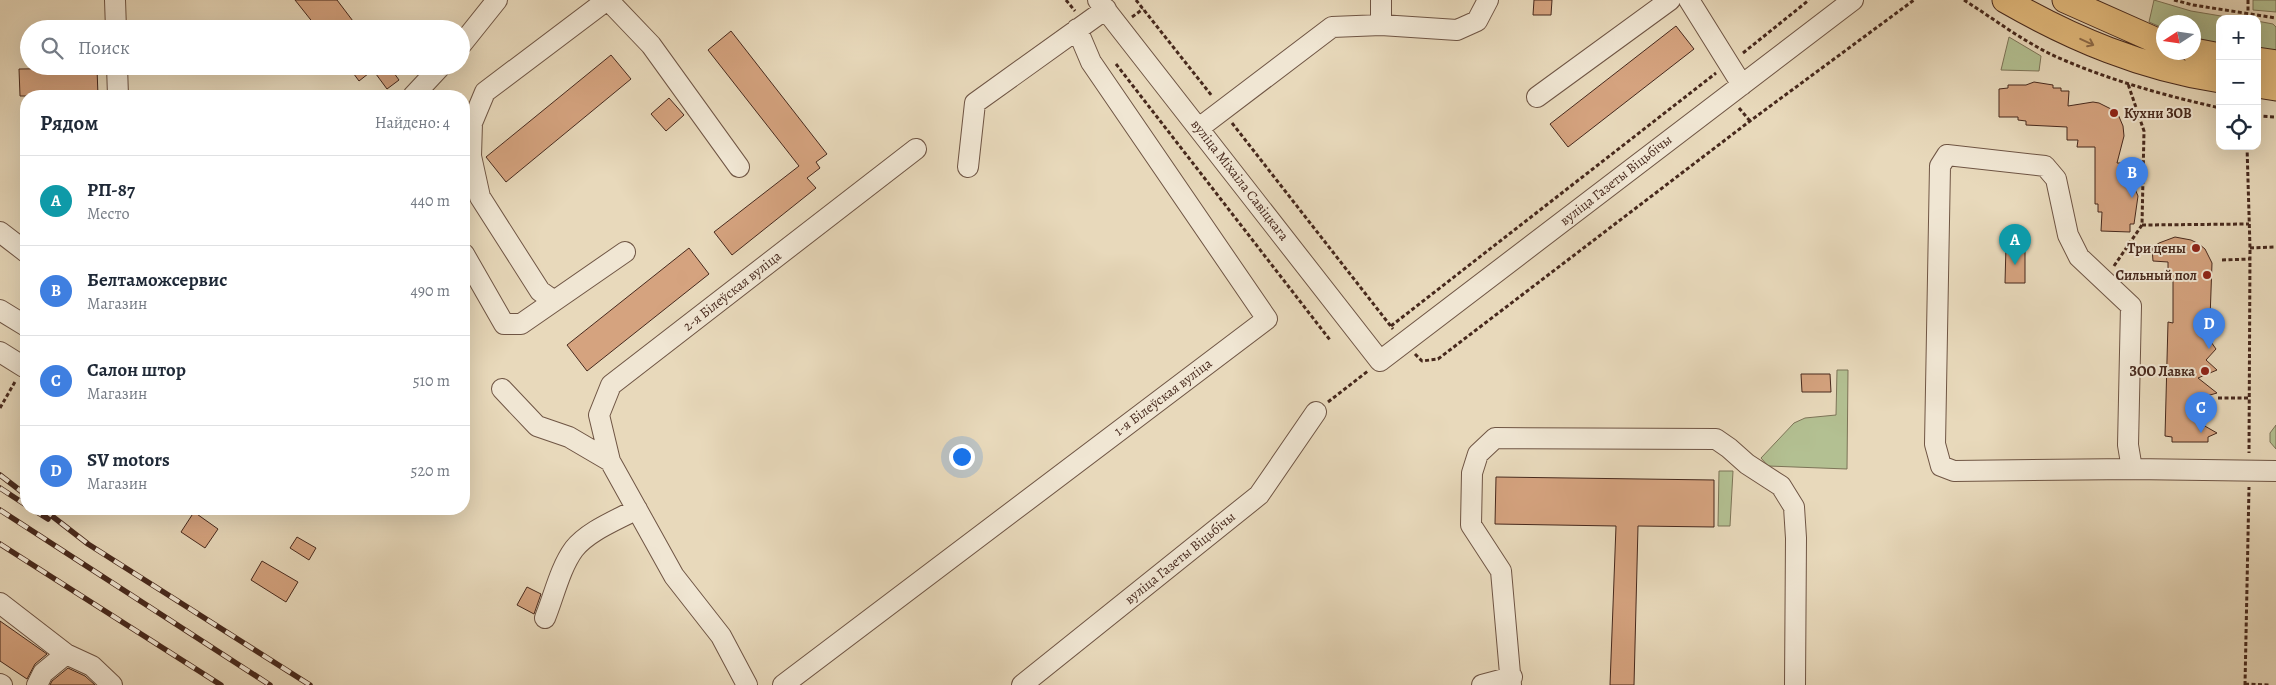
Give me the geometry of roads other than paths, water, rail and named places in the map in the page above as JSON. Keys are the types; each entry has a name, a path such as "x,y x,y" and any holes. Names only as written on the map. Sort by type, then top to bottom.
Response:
{"main road":[{"path":"2005,0 2043,22 2096,47 2189,75 2216,79"},
{"path":"2065,0 2156,40"},
{"path":"2201,52 2216,55"},
{"path":"2261,60 2276,62"},
{"path":"2261,86 2276,88"}],"street":[{"path":"114,0 115,20"},
{"path":"470,33 497,0"},
{"path":"554,301 540,291 480,197 471,156 472,123 485,92 608,0 650,45 739,167"},
{"path":"1381,0 1381,25"},
{"path":"1199,128 1332,27 1381,25 1457,30 1477,21 1488,0"},
{"path":"1537,97 1670,0"},
{"path":"1689,0 1742,85"},
{"name":"вуліца Газеты Віцьбічы","path":"1380,361 1853,0"},
{"path":"968,166 975,103 1081,26 1102,5"},
{"name":"вуліца Міхаіла Савіцкага","path":"1102,5 1380,361"},
{"name":"1-я Білеўская вуліца","path":"783,685 1267,319 1091,62 1081,26"},
{"path":"117,75 118,90"},
{"path":"421,90 434,75"},
{"name":"2-я Білеўская вуліца","path":"610,461 599,415 611,385 916,149"},
{"path":"2132,469 2128,445 2132,306 2079,257 2068,236 2056,179 2045,166 1947,155 1940,166 1935,444 1941,466 1954,471 2276,470"},
{"path":"0,232 20,247"},
{"path":"470,264 504,324 521,324 625,252"},
{"path":"0,310 20,322"},
{"path":"0,352 20,362"},
{"path":"502,389 537,426 569,437 610,461 674,576 721,636 747,685"},
{"name":"вуліца Газеты Віцьбічы","path":"1022,685 1259,495 1316,412"},
{"path":"1482,685 1511,681 1501,571 1471,524 1472,473 1478,454 1495,438 1716,439 1746,464 1781,486 1794,507 1796,538 1795,685"},
{"path":"545,618 574,549 589,536 637,509"},
{"path":"0,603 66,654 92,666 112,685"},
{"path":"37,685 43,674 66,654"}],"railway":[{"path":"0,475 20,490"},
{"path":"0,488 20,501"},
{"path":"0,510 270,685"},
{"path":"42,515 48,519"},
{"path":"51,515 88,544 310,685"},
{"path":"0,544 221,685"}],"place":[{"name":"Кухни ЗОВ","path":"2114,113"},
{"name":"Белтаможсервис","path":"2132,198"},
{"name":"Три цены","path":"2196,248"},
{"name":"РП-87","path":"2015,265"},
{"name":"Сильный пол","path":"2207,275"},
{"name":"SV motors","path":"2209,349"},
{"name":"ЗОО Лавка","path":"2205,371"},
{"name":"Салон штор","path":"2201,433"}]}
